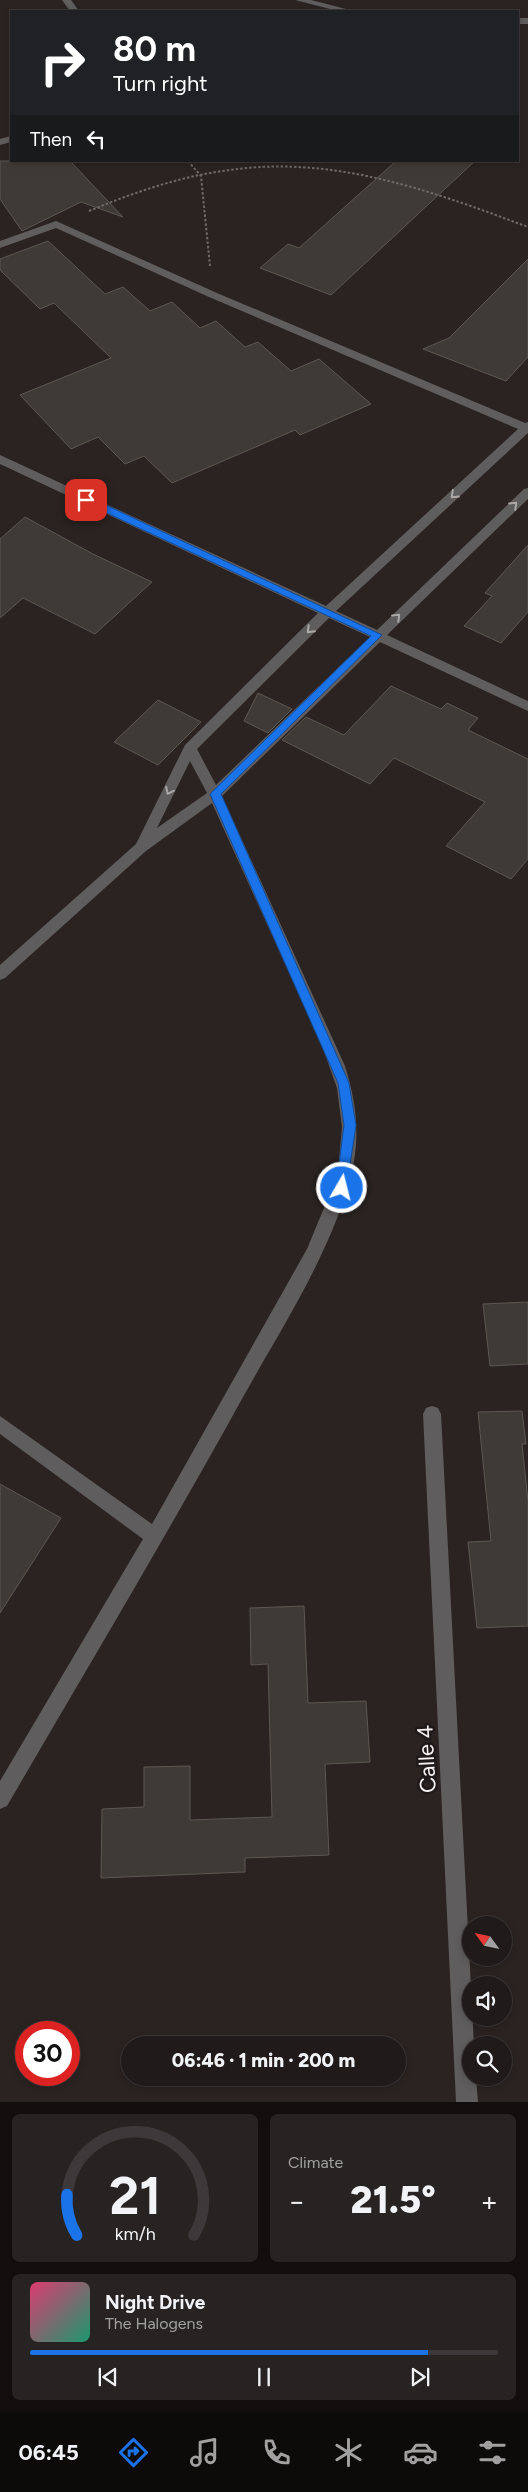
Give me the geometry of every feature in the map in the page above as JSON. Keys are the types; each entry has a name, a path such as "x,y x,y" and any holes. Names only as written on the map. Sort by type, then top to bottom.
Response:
{"street":[{"path":"299,0 344,10"},
{"path":"0,245 56,224 213,295 527,427 327,612 190,748 141,848"},
{"path":"0,459 528,706"},
{"path":"0,974 141,848 215,794 528,492"},
{"path":"0,1799 223,1418 312,1255 342,1188 350,1125 344,1083 215,794 190,748"},
{"name":"Calle 4","path":"432,1414 467,2102"},
{"path":"0,1424 154,1536"}],"path":[{"path":"189,162 201,176 213,295"},
{"path":"56,224 161,184 223,171 278,166 324,168 372,176 419,188 528,227"}],"building":[{"path":"0,161 71,162 123,217 81,202 22,231 0,199"},
{"path":"395,162 474,162 331,295 260,268 288,244 299,248"},
{"path":"48,241 105,294 123,287 150,311 172,302 200,328 216,321 245,347 258,342 291,371 319,359 371,404 300,435 295,430 172,483 144,456 125,464 98,437 71,449 20,395 111,358 54,303 40,309 0,270 0,259"},
{"path":"528,259 528,357 506,381 423,349 449,338"},
{"path":"25,517 93,554 152,582 95,634 23,598 0,618 0,539"},
{"path":"528,545 528,612 501,643 464,626 492,596 485,593"},
{"path":"391,686 441,709 447,703 478,718 468,730 528,759 528,859 511,879 446,846 485,802 394,758 370,784 282,740 306,717 344,735"},
{"path":"258,693 292,709 268,733 244,721"},
{"path":"158,700 201,722 158,765 114,742"},
{"path":"528,1302 528,1364 490,1366 483,1304"},
{"path":"522,1411 526,1444 522,1444 528,1501 528,1626 477,1628 468,1542 491,1541 478,1412"},
{"path":"0,1484 61,1518 0,1613"},
{"path":"304,1606 308,1703 366,1701 370,1762 325,1764 329,1855 245,1858 245,1872 101,1878 102,1809 144,1807 144,1767 190,1766 190,1820 272,1817 268,1664 251,1665 250,1608"}],"route":[{"path":"86,500 378,635 215,794 314,1012 344,1083 350,1125 342,1188"}]}
